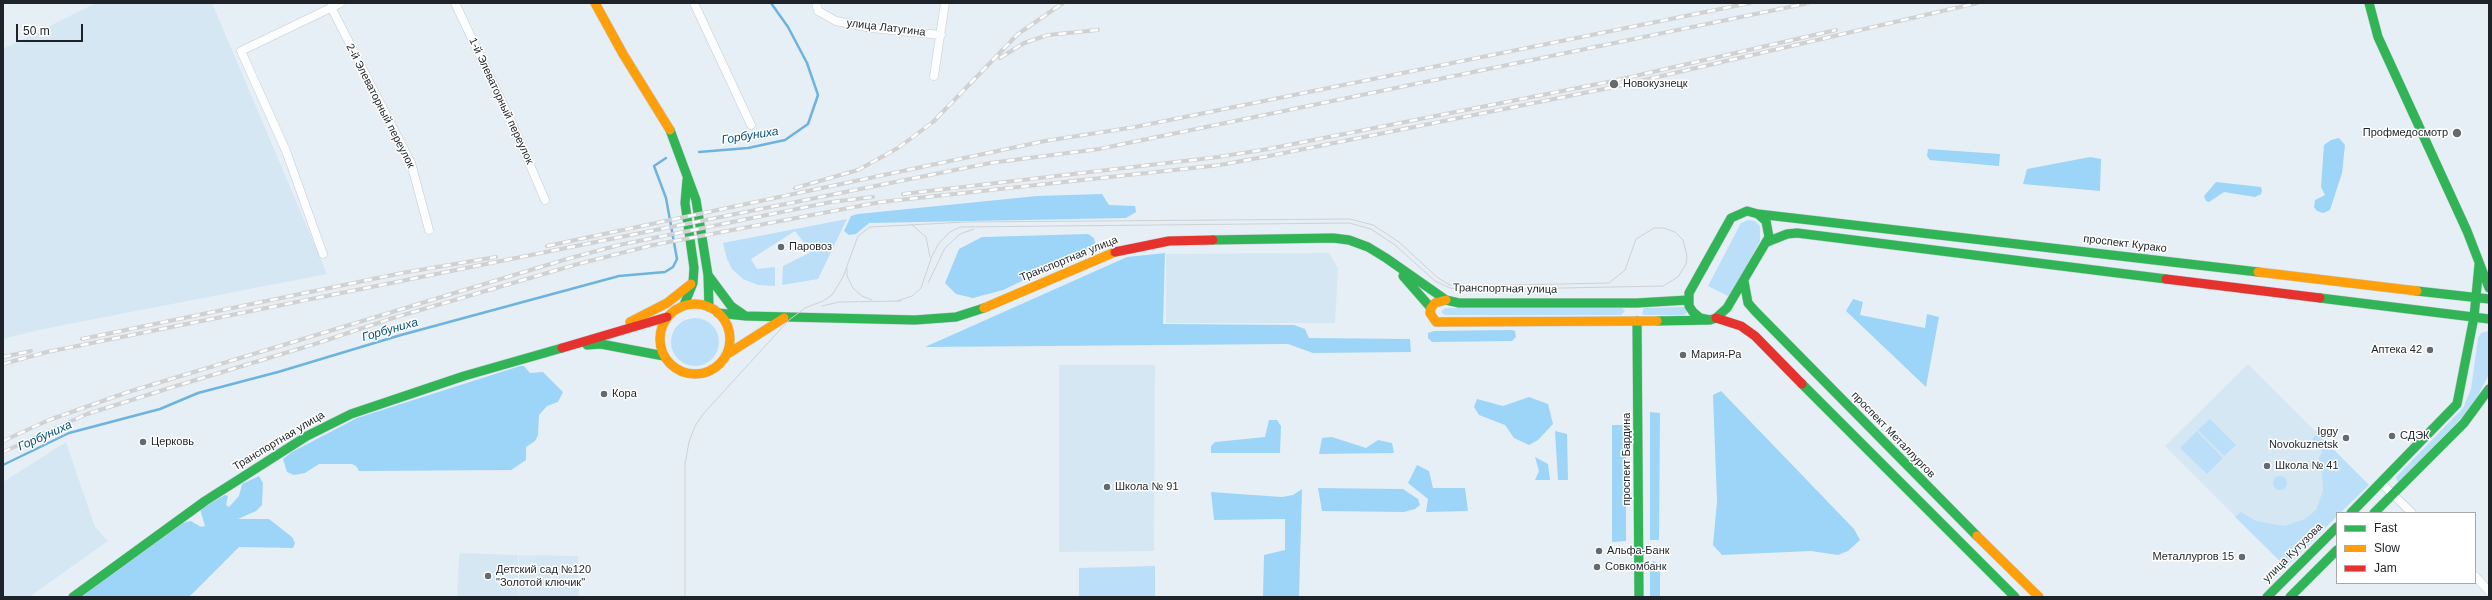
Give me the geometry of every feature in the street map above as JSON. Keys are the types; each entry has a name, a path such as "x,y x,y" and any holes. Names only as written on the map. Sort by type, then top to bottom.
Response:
{"main road":[{"path":"596,3 623,54 672,132 696,200 708,275 709,307"},
{"path":"2369,3 2372,20 2378,37 2465,225 2489,288"},
{"path":"684,306 693,283 694,268 685,203 687,176"},
{"name":"проспект Курако","path":"1688,300 1689,293 1730,218 1747,211 1758,214 2489,299"},
{"path":"1446,300 1435,303 1431,308 1432,320 1441,323 1713,319 1727,308 1767,242 1769,230 1766,221 1758,214"},
{"path":"1767,242 1786,234 1797,233 2489,319"},
{"name":"Транспортная улица","path":"718,313 746,316 914,320 962,316 1113,252 1169,241 1334,238 1349,240 1368,247 1446,300 1459,303 1638,303 1688,300"},
{"name":"Транспортная улица","path":"1386,258 1431,308"},
{"path":"2352,512 2457,404 2474,317 2479,265"},
{"path":"708,275 731,306 746,316"},
{"name":"проспект Металлургов","path":"1744,281 1748,303 1755,311 1924,484 2039,597"},
{"path":"600,336 667,303 693,283"},
{"path":"1688,300 1693,312 1700,318 1713,319 1741,326 1755,336 1913,497 2015,597"},
{"name":"проспект Бардина","path":"1638,303 1632,314 1637,321 1639,597"},
{"path":"570,346 667,317 684,306 701,304 718,313 726,322 730,333 730,344 726,355"},
{"path":"667,317 660,336 664,356 676,370 697,374 715,368 726,355 786,316"},
{"path":"570,346 601,344 664,356"},
{"name":"Транспортная улица","path":"73,597 205,501 307,436 351,414 396,398 570,346"},
{"path":"2375,512 2464,423 2489,389"},
{"name":"улица Кутузова","path":"2267,597 2336,528"},
{"path":"2290,597 2336,551"}],"street":[{"path":"323,254 286,151 241,51 341,3"},
{"name":"1-й Элеваторный переулок","path":"455,3 512,123 545,200"},
{"path":"694,3 751,125"},
{"name":"улица Латугина","path":"816,3 818,11 836,22 871,28 941,35"},
{"path":"934,76 945,3"},
{"name":"2-й Элеваторный переулок","path":"331,8 411,163 429,230"},
{"path":"2381,482 2411,512"},
{"path":"2476,577 2489,591"}],"shaded area":[{"path":"96,3 212,3 327,274 38,330 3,339 3,49"},
{"path":"2339,138 2345,145 2342,173 2330,210 2323,213 2317,211 2314,207 2315,200 2325,195 2321,187 2324,145 2331,140"},
{"path":"1928,149 2000,154 1999,166 1930,160 1927,156"},
{"path":"2090,157 2101,159 2100,191 2023,184 2027,169"},
{"path":"2216,182 2261,187 2262,191 2261,194 2255,197 2224,192 2209,202 2206,201 2204,196"},
{"path":"1102,194 1109,205 1135,206 1136,212 1126,218 869,223 856,234 849,235 844,231 851,216 858,214 1037,196"},
{"path":"847,219 818,279 782,285 783,266 811,252 795,231 751,259 757,269 775,267 775,286 758,285 743,279 732,269 727,259 723,243"},
{"path":"1748,220 1755,221 1760,226 1760,241 1730,297 1708,286 1741,223"},
{"path":"1088,234 1094,238 1095,243 1091,248 1003,290 973,298 956,294 945,283 959,249 982,237"},
{"path":"1165,253 1163,324 1294,325 1305,329 1309,338 1410,339 1411,352 1313,353 1288,344 925,347 1127,257"},
{"path":"1329,253 1338,268 1335,323 1166,323 1166,254"},
{"path":"1853,299 1863,302 1860,315 1925,328 1927,314 1939,317 1926,387 1846,311"},
{"path":"1621,307 1625,311 1621,315 1445,315 1441,312 1445,308"},
{"path":"1685,307 1689,311 1684,315 1644,315 1642,313 1644,308"},
{"path":"690,318 700,318 712,325 719,337 719,347 712,359 700,366 690,366 682,362 675,355 671,347 671,337 675,329 682,322"},
{"path":"1434,331 1515,331 1516,337 1512,341 1432,342 1428,338 1428,333"},
{"path":"2489,331 2489,374 2472,407 2399,482 2397,481 2396,477 2463,408 2471,389 2478,338 2481,333"},
{"name":"Школа № 41","path":"2248,364 2369,485 2341,512 2336,512 2336,517 2286,567 2165,446"},
{"name":"Школа № 91","path":"1059,365 1155,365 1154,551 1059,552"},
{"path":"524,366 530,373 543,372 563,392 558,402 547,406 539,415 538,435 535,441 526,447 526,460 511,470 359,471 356,466 352,464 319,464 305,473 294,475 287,472 283,459 292,452 357,418"},
{"path":"1721,391 1854,529 1860,540 1848,551 1838,555 1811,551 1722,555 1713,545 1717,502 1713,395"},
{"path":"1529,397 1548,404 1553,424 1538,440 1529,445 1514,438 1505,425 1479,415 1474,407 1477,399 1503,406"},
{"path":"1650,412 1660,413 1659,540 1650,540"},
{"path":"2210,419 2236,445 2224,456 2198,430"},
{"path":"1269,420 1277,420 1281,426 1280,453 1211,453 1211,446 1215,442 1265,437"},
{"path":"1612,425 1626,425 1626,541 1612,542"},
{"path":"1555,431 1567,434 1568,480 1558,480"},
{"path":"2197,431 2223,458 2207,474 2180,448"},
{"path":"2317,433 2369,485 2341,512 2336,512 2336,517 2286,567 2235,517 2241,512 2256,521 2284,526 2305,519 2316,510 2323,491 2322,472 2317,462 2322,452 2311,441"},
{"path":"1332,437 1366,448 1378,440 1392,443 1394,453 1319,454 1322,438"},
{"path":"66,442 95,527 108,541 29,597 3,597 3,482"},
{"path":"1535,457 1548,464 1550,480 1535,480 1539,471"},
{"path":"1417,465 1429,471 1433,488 1465,488 1468,511 1426,512 1428,499 1408,483"},
{"path":"259,476 263,483 262,505 256,511 238,519 269,519 292,537 295,543 293,548 239,547 189,597 79,597 183,523 191,521 201,527 205,526 200,509 225,495 228,496 226,505 229,507 239,496 242,484"},
{"path":"2277,476 2283,476 2287,480 2287,486 2283,490 2277,490 2273,486 2273,480"},
{"path":"1318,488 1403,489 1418,499 1420,505 1415,509 1404,512 1322,511"},
{"path":"1302,489 1299,597 1263,597 1264,555 1285,550 1285,519 1214,520 1211,492 1282,497 1293,495"},
{"name":"Детский сад №120 \"Золотой ключик\"","path":"461,553 518,555 518,597 457,597 459,555"},
{"path":"519,555 578,556 579,597 519,597"},
{"path":"1653,561 1660,564 1660,597 1650,597 1650,569"},
{"path":"1155,566 1155,597 1079,597 1079,568"}],"waterway":[{"name":"Горбуниха","path":"699,152 748,148 785,140 808,124 818,95 807,63 788,27 771,3"},
{"name":"Горбуниха","path":"3,465 69,433 160,409 198,393 278,372 401,335 619,276 665,272 673,267 677,259 666,198 654,166 666,158"}],"tram line":[{"path":"685,597 685,464 689,442 695,426 704,413 789,320 805,308 823,301 832,295 843,277 858,236 870,227 966,222 1350,219 1373,225 1399,242 1438,278 1450,285 1463,286 1609,283 1625,270 1636,239 1654,228 1664,228 1675,232 1683,240 1687,256 1686,264 1678,277 1663,286 1463,290 1450,288 1435,281 1395,245 1371,229 1349,223 960,227 950,232 939,243 932,256 921,288 912,296 897,301"},
{"path":"911,224 926,237 930,257"},
{"path":"928,283 945,248 960,234 974,229"},
{"path":"847,268 847,276 853,288 862,296 872,300"},
{"path":"822,306 839,302 901,301"}],"railway":[{"path":"795,188 858,170 898,148 933,122 1018,34 1063,3"},
{"path":"547,246 1045,141 1135,127 1750,3"},
{"path":"3,364 47,352 990,163 1099,149 1809,3"},
{"path":"3,452 87,414 315,344 393,318 578,264 653,245 881,202 1220,165 1614,87 1977,3"},
{"path":"1000,58 1024,43 1048,35 1098,30"},
{"path":"903,194 1218,157 1268,149 1613,81 1836,30"},
{"path":"3,441 49,420 128,392 567,259 619,245 831,202 873,197"},
{"path":"82,339 402,273 496,257"},
{"path":"3,357 31,351"}],"traffic: fast":[{"path":"2369,3 2378,37 2467,231 2489,288"},
{"path":"670,130 696,200 708,275 709,307"},
{"path":"684,305 693,283 694,268 685,203 687,180"},
{"path":"1657,321 1710,320 1716,318 1727,308 1769,237 1766,221 1758,214 1747,211 1731,218 1689,293 1689,306 1693,312 1700,318 1710,320"},
{"path":"1758,214 2258,272"},
{"path":"1767,242 1787,234 1797,233 2166,279"},
{"path":"1213,240 1333,238 1349,240 1368,247 1386,258 1446,300 1459,303 1637,303 1688,300"},
{"path":"2352,512 2457,404 2474,317 2479,265"},
{"path":"708,275 731,306 744,315"},
{"path":"1403,276 1431,308"},
{"path":"1744,281 1748,303 1755,311 1977,536"},
{"path":"2417,291 2489,299"},
{"path":"2320,298 2489,319"},
{"path":"718,313 746,316 915,320 956,317 984,308"},
{"path":"1637,321 1639,597"},
{"path":"587,345 601,344 664,356"},
{"path":"73,597 205,501 307,436 351,414 464,376 562,348"},
{"path":"1802,384 2015,597"},
{"path":"2375,512 2464,423 2489,389"},
{"path":"2267,597 2336,528"},
{"path":"2290,597 2336,551"}],"traffic: slow":[{"path":"595,3 623,54 670,130"},
{"path":"984,308 1115,252"},
{"path":"2258,272 2417,291"},
{"path":"630,322 667,303 691,284"},
{"path":"1446,300 1435,303 1431,308 1430,313 1436,322 1657,321"},
{"path":"695,304 708,307 720,314 727,326 730,339 727,352 720,364 708,371 695,374 682,371 670,364 663,352 660,339 663,326 670,314 682,307 695,304"},
{"path":"726,355 784,318"},
{"path":"1977,536 2039,597"}],"traffic: jam":[{"path":"1115,252 1169,241 1213,240"},
{"path":"2166,279 2320,298"},
{"path":"562,348 667,317"},
{"path":"1716,318 1741,326 1755,336 1802,384"}],"place":[{"name":"Новокузнецк","path":"1614,84"},
{"name":"Профмедосмотр","path":"2457,133"},
{"name":"Паровоз","path":"781,247"},
{"name":"Аптека 42","path":"2430,350"},
{"name":"Мария-Ра","path":"1683,355"},
{"name":"Кора","path":"604,394"},
{"name":"СДЭК","path":"2392,436"},
{"name":"Iggy Novokuznetsk","path":"2346,438"},
{"name":"Церковь","path":"143,442"},
{"name":"Школа № 41","path":"2267,466"},
{"name":"Школа № 91","path":"1107,487"},
{"name":"Альфа-Банк","path":"1599,551"},
{"name":"Металлургов 15","path":"2242,557"},
{"name":"Совкомбанк","path":"1597,567"},
{"name":"Детский сад №120 \"Золотой ключик\"","path":"488,576"}]}
